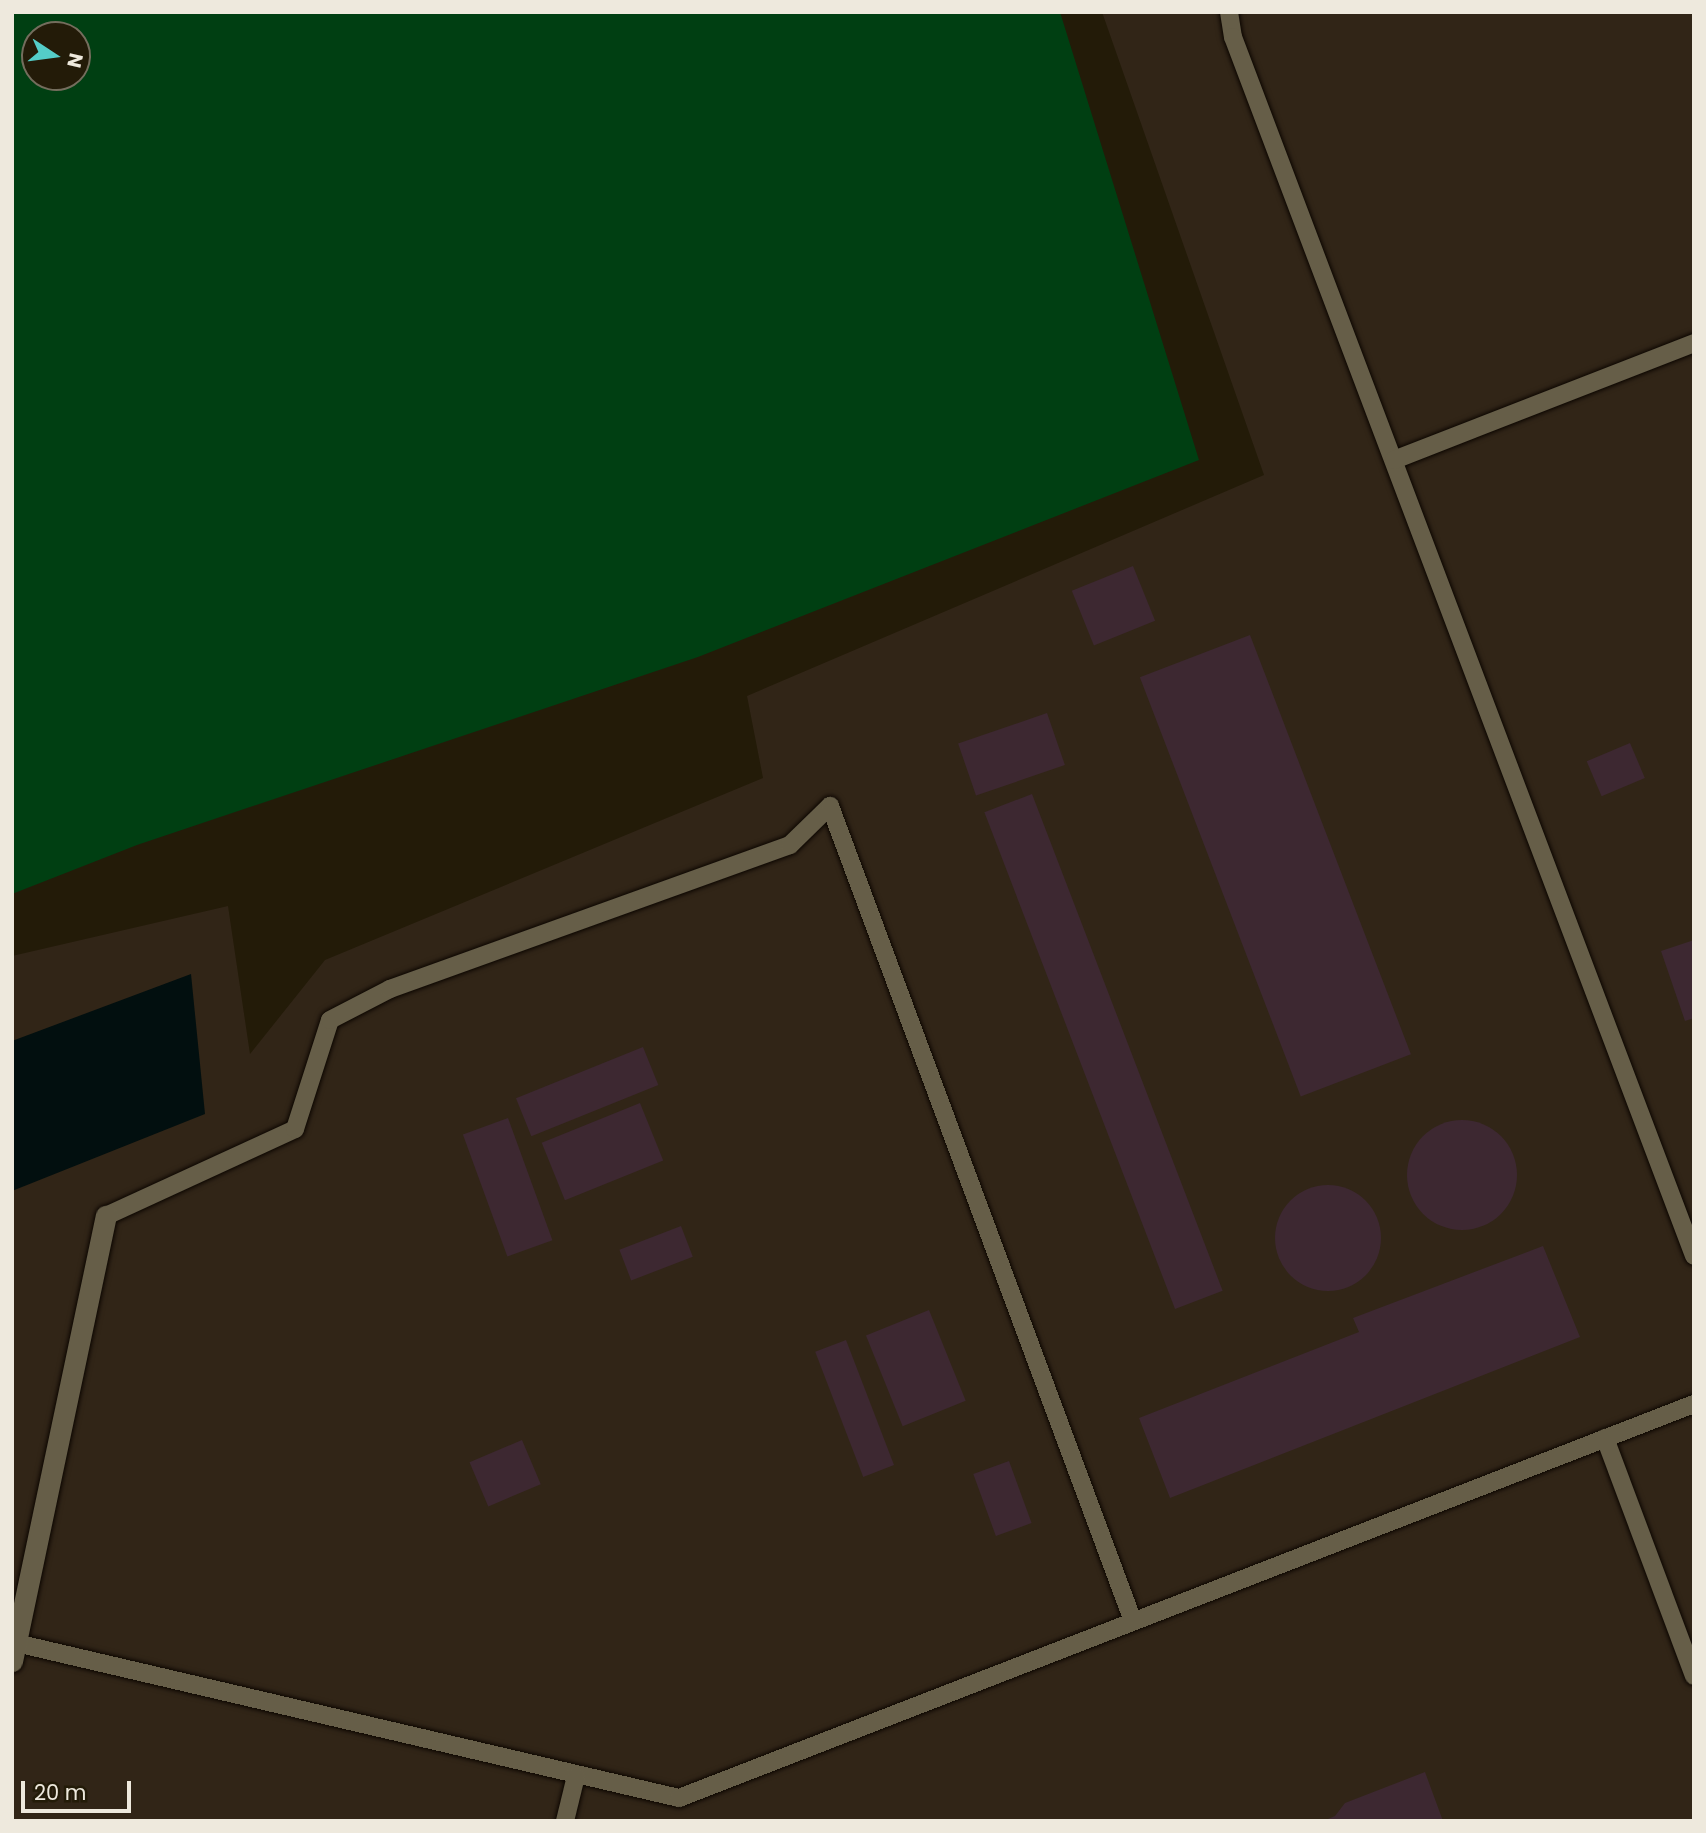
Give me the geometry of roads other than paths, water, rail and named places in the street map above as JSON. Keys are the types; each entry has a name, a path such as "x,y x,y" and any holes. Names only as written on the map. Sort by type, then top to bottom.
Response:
{"street":[{"path":"14,1652 106,1216"}],"lane":[{"path":"1229,12 1233,37 1694,1256"},
{"path":"1394,460 1694,343"},
{"path":"106,1216 295,1129 330,1020 390,989 790,845 830,806 1133,1622"},
{"path":"14,1652 679,1798 1694,1404"},
{"path":"1605,1438 1694,1676"},
{"path":"565,1821 576,1776"}]}
